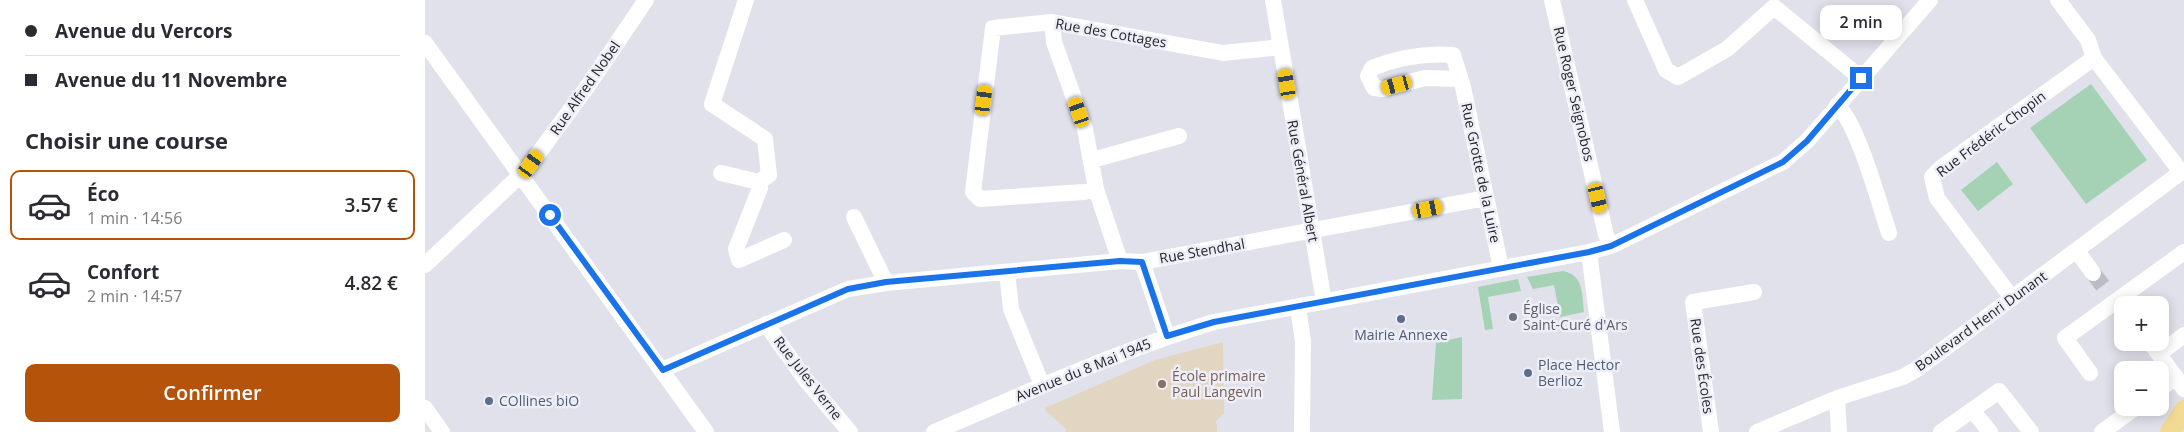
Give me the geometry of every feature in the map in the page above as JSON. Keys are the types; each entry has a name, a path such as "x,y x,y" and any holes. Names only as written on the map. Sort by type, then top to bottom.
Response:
{"street":[{"name":"Rue Alfred Nobel","path":"425,264 522,175 587,87 646,0"},
{"path":"721,173 759,182 769,175 765,139 713,104 746,0"},
{"name":"Rue Général Albert","path":"1273,0 1324,302"},
{"name":"Rue Roger Seignobos","path":"1552,0 1611,246"},
{"path":"1635,0 1666,70 1677,77 1727,49 1778,4 1861,78"},
{"name":"Avenue du 8 Mai 1945","path":"934,432 970,425 1042,385 1167,336 1214,322 1589,252 1611,246 1783,162 1807,141 1930,0"},
{"path":"2058,0 2088,40 2095,58 2183,171"},
{"path":"1052,22 1054,42 1085,129 1097,189 1120,261"},
{"name":"Rue des Cottages","path":"1097,189 1084,192 980,198 973,192 993,28 1052,22 1223,53 1281,47"},
{"path":"425,43 706,432"},
{"name":"Rue Grotte de la Luire","path":"1460,79 1425,78 1383,89 1374,88 1368,76 1372,68 1386,62 1427,53 1453,55 1460,79 1501,268"},
{"name":"Rue Frédéric Chopin","path":"2012,298 1937,198 1932,177 1942,167 2095,58"},
{"path":"1837,105 1845,112 1863,157 1889,233"},
{"path":"1092,160 1179,136"},
{"name":"Boulevard Henri Dunant","path":"1757,432 1837,398 1910,373 2183,171"},
{"path":"759,182 760,188 737,249 739,260 784,240"},
{"name":"Rue Stendhal","path":"663,370 848,289 886,282 1120,261 1142,262 1312,232 1486,198"},
{"path":"854,217 886,282"},
{"path":"2077,251 2093,273"},
{"path":"1589,252 1612,432"},
{"path":"2119,296 2184,252"},
{"path":"1142,262 1167,336"},
{"path":"1007,272 1011,309 1042,385"},
{"name":"Rue des Écoles","path":"1711,432 1693,302 1754,292"},
{"path":"2090,373 2065,338 2114,300"},
{"path":"1298,307 1303,341 1302,432"},
{"name":"Rue Jules Verne","path":"766,324 805,379 850,432"},
{"path":"2169,342 2184,336"},
{"path":"2157,351 2180,383"},
{"path":"1941,432 1999,391 2031,432"},
{"path":"1837,398 1839,432"},
{"path":"425,408 442,432"},
{"path":"1972,410 1990,432"},
{"path":"2102,432 2124,416"}],"shaded area":[{"name":"École primaire Paul Langevin","path":"1223,342 1224,413 1215,422 1217,432 1066,432 1066,429 1046,411 1045,408 1155,360"}],"green space":[{"path":"2091,84 2147,160 2086,204 2030,128"},
{"path":"1997,162 2013,184 1978,211 1961,190"},
{"path":"1563,271 1570,273 1578,281 1581,287 1584,312 1560,317 1554,285 1533,289 1527,277"},
{"path":"1518,279 1521,291 1488,297 1493,329 1485,330 1478,287"},
{"path":"1462,337 1462,399 1432,400 1436,343"}],"tunnel":[{"path":"2093,273 2106,290"}],"place":[{"name":"Église Saint-Curé d'Ars","path":"1513,317"},
{"name":"Mairie Annexe","path":"1401,319"},
{"name":"Place Hector Berlioz","path":"1528,373"},
{"name":"École primaire Paul Langevin","path":"1162,384"},
{"name":"COllines biO","path":"489,401"}],"route":[{"path":"550,215 663,370 848,289 886,282 1120,261 1142,262 1167,336 1214,322 1601,250 1783,162 1807,141 1861,78"}]}
